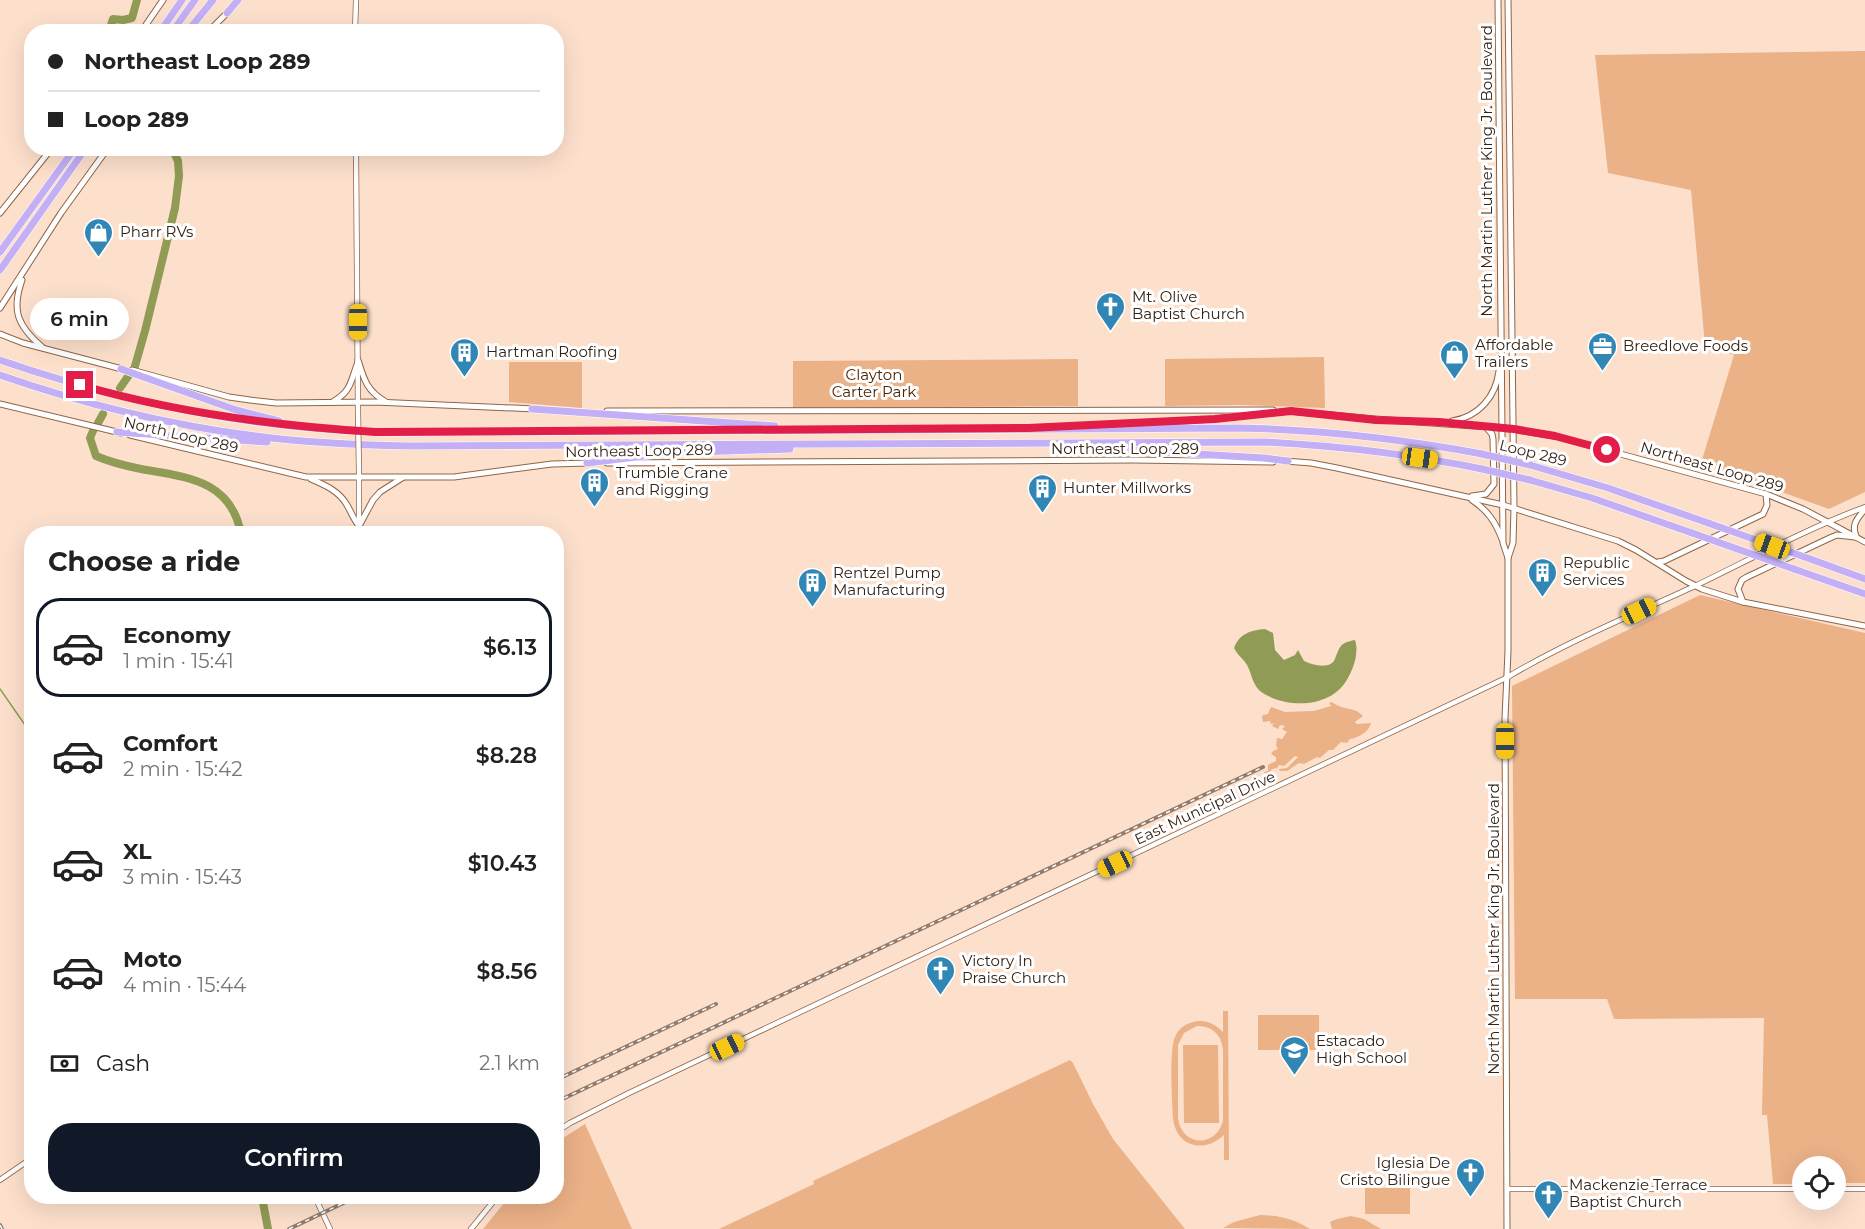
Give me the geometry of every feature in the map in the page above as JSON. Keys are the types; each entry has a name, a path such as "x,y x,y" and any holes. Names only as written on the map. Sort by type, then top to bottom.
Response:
{"highway":[{"path":"163,24 177,0"},
{"path":"164,24 182,0"},
{"path":"178,24 195,0"},
{"path":"194,24 213,0"},
{"path":"227,13 238,0"},
{"path":"0,252 69,156"},
{"path":"0,270 80,156"},
{"path":"60,185 84,156"},
{"name":"Loop 289","path":"0,360 101,391 171,408 253,421 332,429 386,432 1241,428 1305,430 1380,437 1482,454 1530,465 1608,488 1865,579"},
{"path":"121,369 262,417 332,429"},
{"name":"Loop 289","path":"0,375 73,399 147,417 204,429 308,442 410,446 1288,443 1369,450 1442,461 1530,480 1592,498 1865,594"},
{"path":"532,409 846,429"},
{"path":"1028,428 1215,419 1291,411"},
{"path":"117,432 276,443 308,442"},
{"path":"1034,443 1288,461"},
{"path":"587,463 668,453 811,449 868,444"}],"main road":[{"path":"146,24 163,0"},
{"path":"216,24 243,0"},
{"name":"North Martin Luther King Jr. Boulevard","path":"1498,0 1503,543 1508,558"},
{"name":"North Martin Luther King Jr. Boulevard","path":"1507,1229 1505,741 1508,558 1513,543 1514,508 1508,0"},
{"path":"0,213 46,156"},
{"path":"44,348 22,327 17,313 17,294 35,251 102,156"},
{"path":"0,308 25,271"},
{"path":"0,334 44,348 229,397 276,403 358,402"},
{"path":"1439,422 1465,417 1478,411 1487,402 1498,382 1501,352 1507,347 1511,338"},
{"path":"333,402 345,394 348,389 358,360"},
{"path":"358,360 368,387 377,397 386,402"},
{"name":"Northeast Loop 289","path":"358,402 629,411 1291,411 1376,420 1484,426 1555,436 1766,494 1790,503 1865,542"},
{"name":"North Loop 289","path":"0,404 306,477 359,475"},
{"path":"1468,497 1486,494 1494,484 1493,439 1489,430 1484,426"},
{"name":"Northeast Loop 289","path":"359,475 403,478 454,477 531,467 587,463 1288,461 1337,468 1503,504 1618,542 1657,562 1694,586 1743,602 1865,627"},
{"path":"306,477 335,491 343,499 359,526 380,492 403,478"},
{"path":"1657,562 1664,561 1763,514 1767,505 1766,494"},
{"path":"1468,497 1479,504 1493,519 1503,543"},
{"path":"1743,602 1738,589 1742,580 1837,535 1856,537 1854,523 1865,508"}],"street":[{"path":"356,0 356,24"},
{"path":"356,156 359,526"},
{"name":"East Municipal Drive","path":"564,1127 629,1093 1506,678 1529,664 1827,522 1865,508"},
{"path":"0,1180 24,1164"},
{"path":"1507,1189 1792,1189"},
{"path":"1846,1189 1865,1189"},
{"path":"318,1204 330,1229"},
{"path":"471,1229 491,1204"}],"green space":[{"path":"1865,51 1865,492 1829,509 1701,463 1734,355 1705,345 1691,190 1608,173 1595,55"},
{"path":"1324,357 1325,408 1241,405 1165,406 1165,359"},
{"name":"Clayton Carter Park","path":"1078,359 1078,406 793,408 793,361"},
{"path":"509,362 582,362 582,408 509,402"},
{"path":"1700,595 1865,633 1865,1183 1846,1183 1846,1156 1792,1156 1792,1184 1773,1184 1767,1115 1762,1115 1764,1018 1614,1019 1607,999 1515,999 1512,686"},
{"path":"1332,702 1360,713 1363,716 1355,722 1357,724 1371,723 1366,732 1350,739 1347,743 1341,742 1320,758 1317,757 1304,764 1299,763 1287,771 1280,771 1279,769 1287,768 1298,757 1295,756 1284,766 1279,765 1272,769 1266,776 1264,772 1268,771 1268,765 1276,761 1276,757 1271,754 1278,749 1277,738 1282,739 1287,732 1282,729 1285,726 1280,725 1278,729 1272,726 1274,723 1271,724 1270,721 1263,722 1263,715 1268,714 1271,707 1285,712 1314,711 1331,706 1329,703"},
{"path":"1223,1011 1228,1011 1229,1160 1224,1160 1224,1135 1216,1141 1200,1146 1185,1141 1179,1136 1173,1118 1172,1100 1172,1053 1178,1032 1187,1024 1202,1021 1223,1032","holes":["1197,1026 1207,1027 1215,1032 1223,1049 1223,1121 1219,1130 1206,1140 1191,1139 1180,1127 1178,1118 1178,1045 1184,1033"]},
{"path":"1258,1015 1319,1015 1319,1050 1258,1050"},
{"path":"1183,1045 1218,1045 1219,1123 1184,1123"},
{"path":"1070,1060 1113,1139 1185,1229 719,1229 814,1184 813,1181"},
{"path":"585,1124 632,1229 483,1229 503,1204 564,1204 564,1137"},
{"path":"1365,1188 1410,1188 1410,1214 1365,1214"},
{"path":"1260,1215 1286,1218 1310,1229 1223,1228 1234,1222"},
{"path":"1351,1216 1364,1219 1381,1229 1332,1229 1330,1222"}],"shaded area":[{"path":"1265,629 1273,633 1275,650 1284,660 1295,655 1298,650 1304,661 1321,666 1333,662 1341,646 1355,640 1355,661 1346,682 1327,698 1308,703 1277,700 1260,691 1247,666 1234,648 1239,639 1246,634"}],"waterway":[{"path":"111,24 113,19 132,18 137,0"},
{"path":"135,366 175,208 179,176 176,156"},
{"path":"120,388 129,375"},
{"path":"98,423 103,414"},
{"path":"93,431 90,438 96,456 130,467 174,475 204,484 217,491 227,502 236,516 239,526"},
{"path":"0,689 24,724"},
{"path":"263,1204 268,1229"}],"railway":[{"path":"564,1098 1263,767"},
{"path":"564,1076 716,1004"},
{"path":"289,1229 341,1204"},
{"path":"0,1225 2,1229"}],"place":[{"name":"Pharr RVs","path":"99,258"},
{"name":"Mt. Olive Baptist Church","path":"1111,332"},
{"name":"Breedlove Foods","path":"1602,372"},
{"name":"Hartman Roofing","path":"465,378"},
{"name":"Affordable Trailers","path":"1454,380"},
{"name":"Trumble Crane and Rigging","path":"595,508"},
{"name":"Hunter Millworks","path":"1042,514"},
{"name":"Republic Services","path":"1542,598"},
{"name":"Rentzel Pump Manufacturing","path":"812,608"},
{"name":"Victory In Praise Church","path":"941,996"},
{"name":"Estacado High School","path":"1295,1076"},
{"name":"Iglesia De Cristo Bilingue","path":"1471,1198"},
{"name":"Mackenzie Terrace Baptist Church","path":"1548,1220"}],"route":[{"path":"80,385 171,408 225,417 270,424 376,432 1028,428 1091,424 1145,424 1291,411 1376,420 1439,422 1514,429 1555,436 1607,450"}]}
